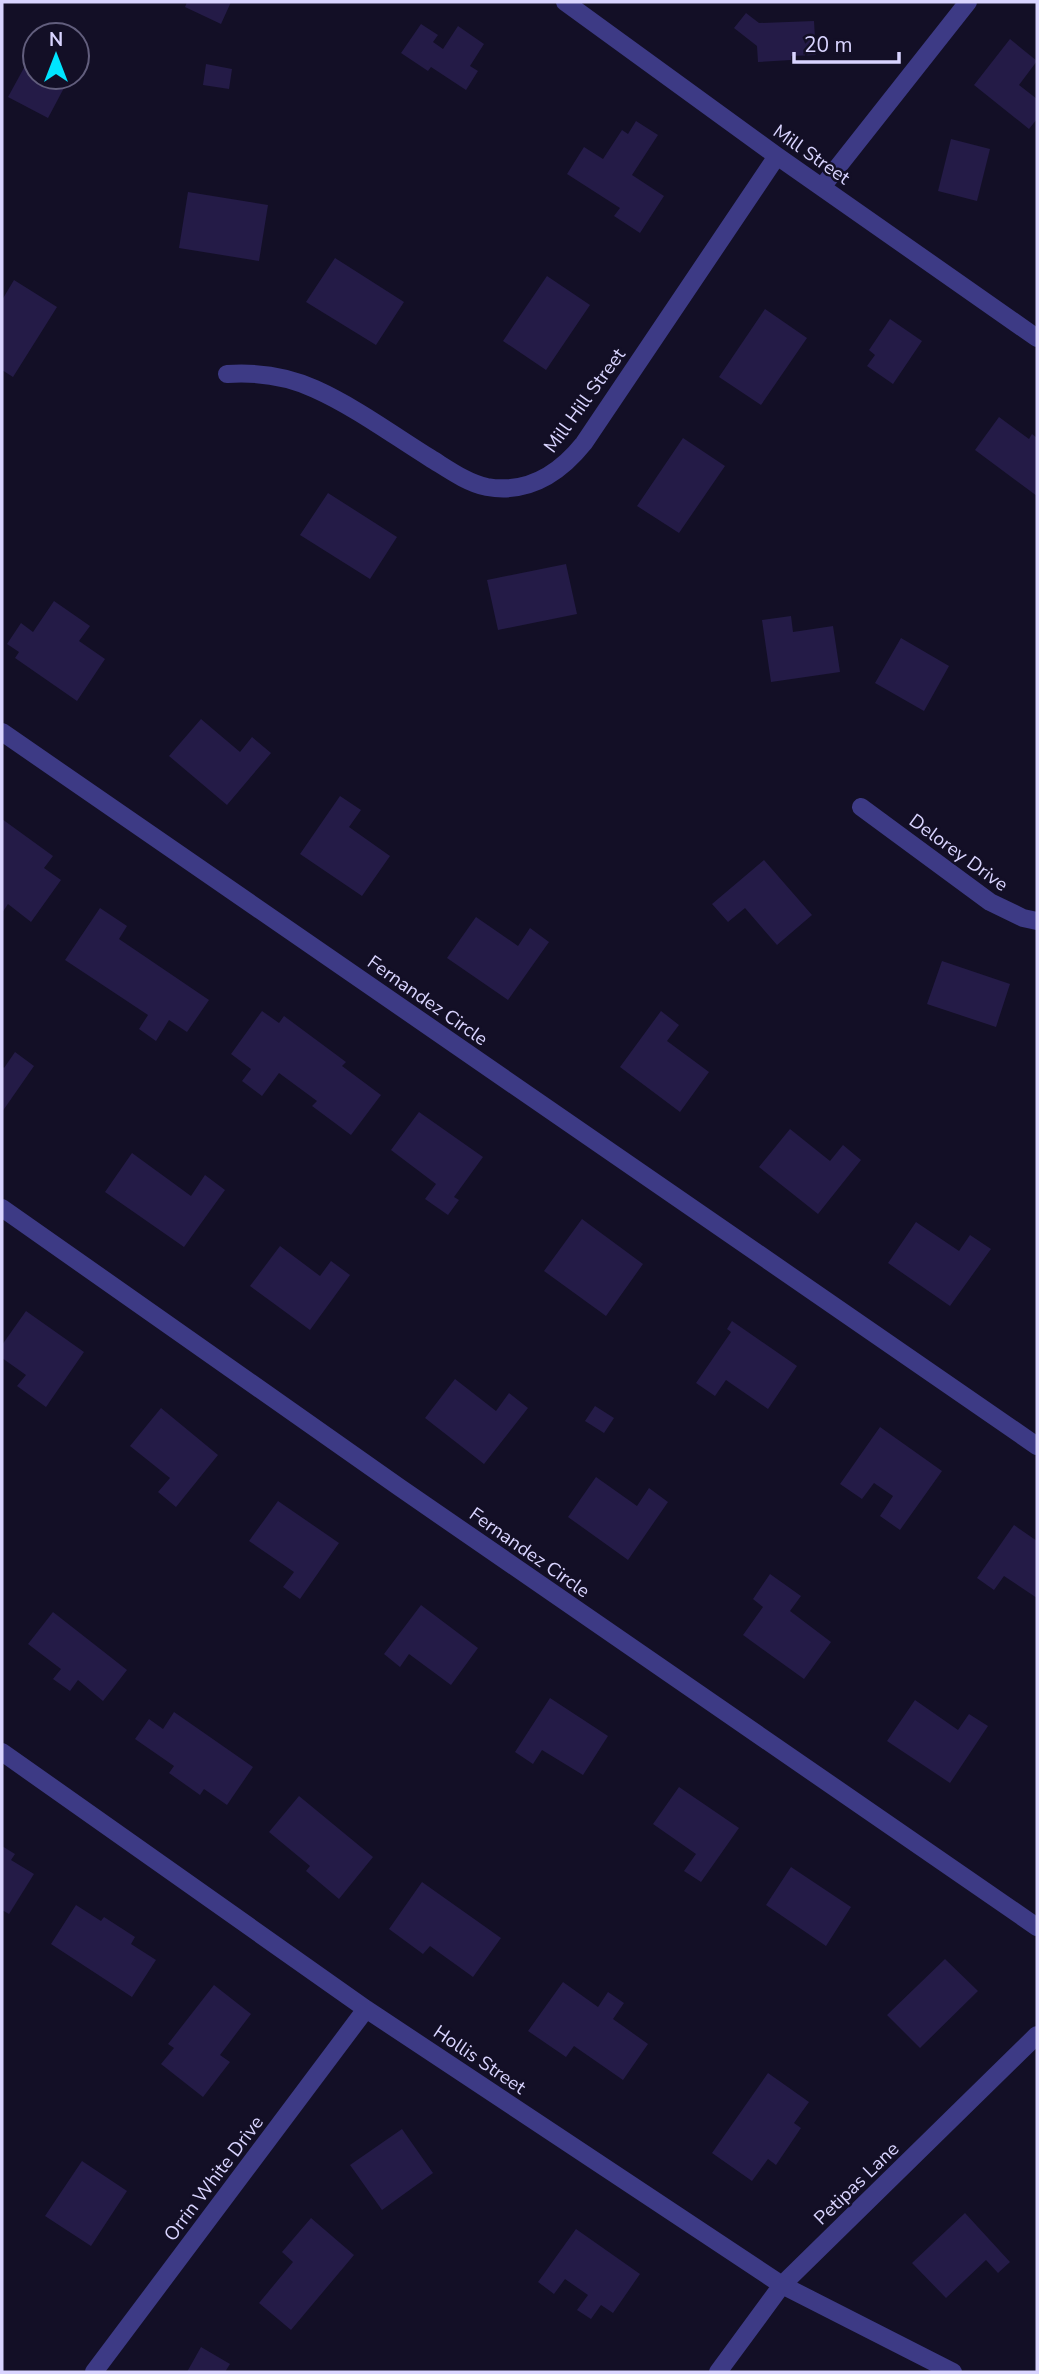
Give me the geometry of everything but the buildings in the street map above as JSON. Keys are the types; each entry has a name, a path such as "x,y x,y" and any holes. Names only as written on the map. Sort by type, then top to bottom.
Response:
{"street":[{"name":"Mill Street","path":"565,2 777,156 1037,338"},
{"path":"822,187 968,2"},
{"name":"Mill Hill Street","path":"227,374 271,375 317,389 454,472 486,487 519,487 534,482 562,468 584,443 777,156"},
{"name":"Fernandez Circle","path":"2,732 1037,1447"},
{"name":"Delorey Drive","path":"860,807 990,902 1014,915 1037,921"},
{"name":"Fernandez Circle","path":"2,1208 399,1487 1037,1927"},
{"name":"Hollis Street","path":"2,1752 366,2009 782,2285 953,2372"},
{"name":"Orrin White Drive","path":"94,2372 366,2009"},
{"name":"Petipas Lane","path":"718,2372 782,2285 1037,2035"}]}
